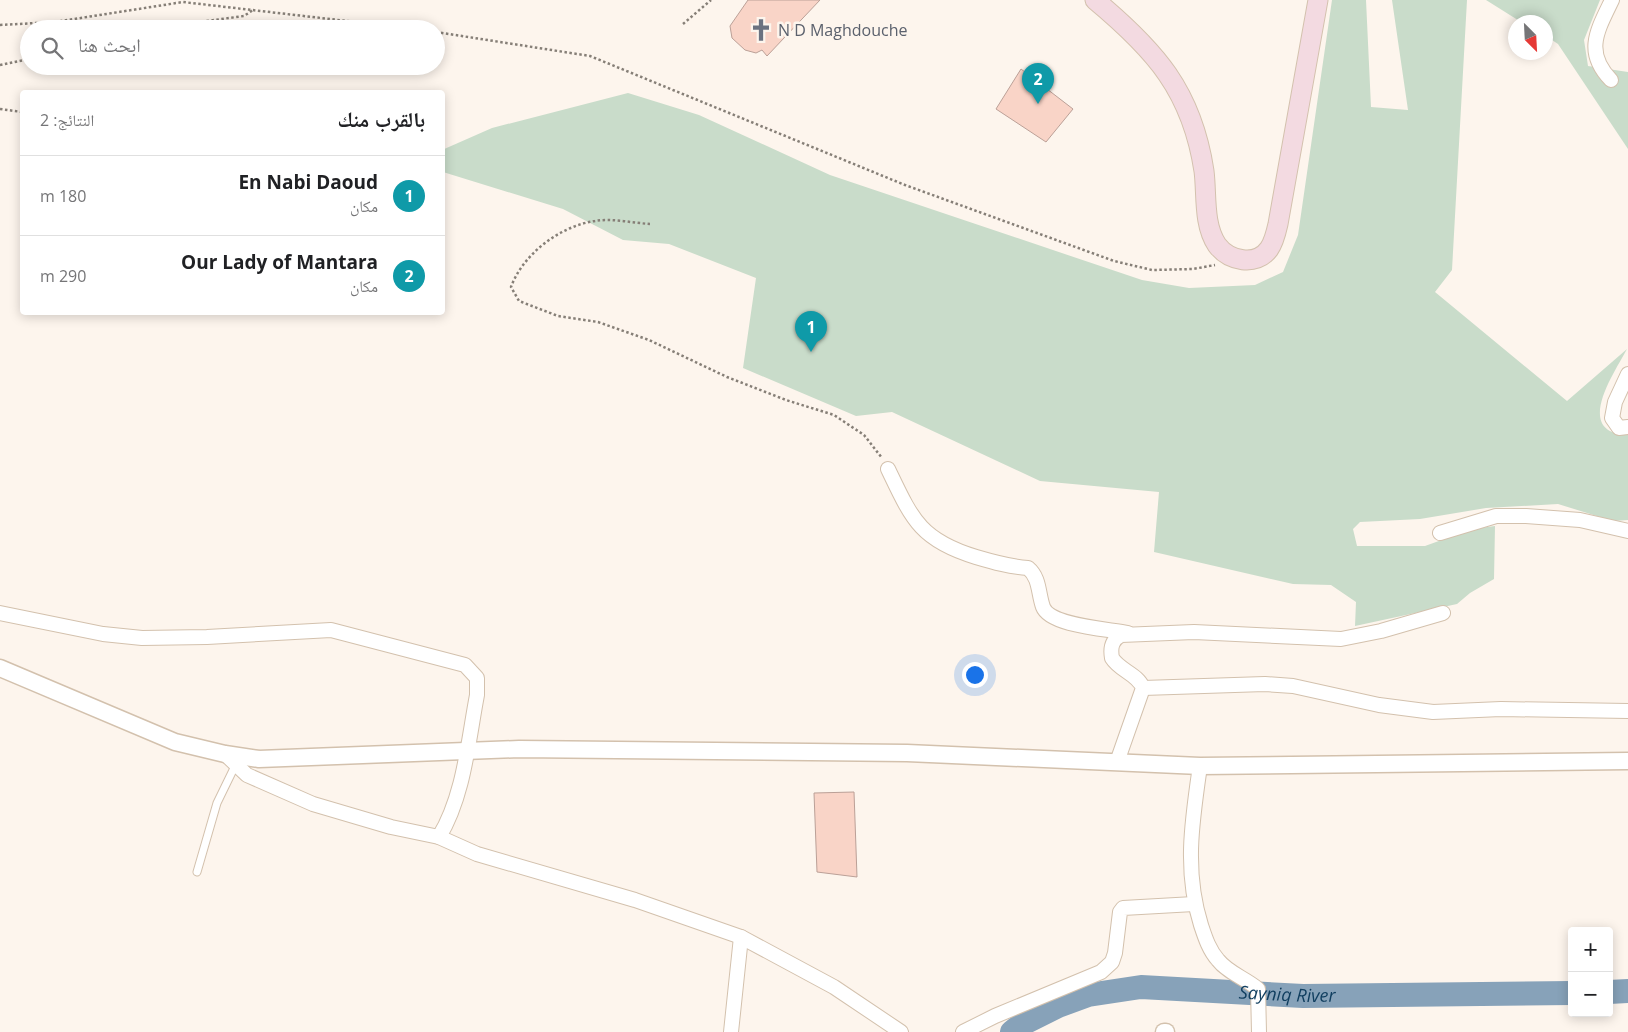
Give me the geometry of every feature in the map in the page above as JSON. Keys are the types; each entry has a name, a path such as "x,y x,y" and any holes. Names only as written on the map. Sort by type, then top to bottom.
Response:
{"main road":[{"path":"1095,0 1159,60 1173,80 1196,132 1212,236 1224,252 1241,261 1255,259 1269,249 1278,224 1318,0"}],"street":[{"path":"1611,80 1600,69 1594,50 1599,28 1612,0"},
{"path":"1628,374 1612,411 1614,424 1619,428 1628,427"},
{"path":"888,469 920,526 939,543 986,560 1028,568 1036,578 1044,609 1053,618 1075,624 1129,633 1194,632 1341,639 1382,631 1444,613"},
{"path":"1440,533 1496,516 1580,520 1628,531"},
{"path":"0,613 103,634 142,638 207,637 331,630 465,665 477,678 477,695 455,802 448,822 439,837"},
{"path":"1129,633 1116,638 1112,644 1112,658 1122,669 1137,678 1144,688"},
{"path":"0,668 175,742 230,760 267,785 313,804 391,827 439,837 477,854 635,900 741,937 834,987 900,1032"},
{"path":"1144,688 1265,684 1293,686 1380,705 1433,712 1502,709 1628,711"},
{"path":"1117,762 1144,688"},
{"path":"230,760 298,759 467,750 908,753 1200,766 1628,760"},
{"path":"1200,766 1190,841 1190,877 1194,904 1209,947 1216,958 1224,966 1258,989 1259,1026"},
{"path":"963,1032 995,1016 1101,972 1112,962 1120,912 1123,908 1194,904"},
{"path":"731,1032 741,937"}],"lane":[{"path":"197,872 230,760"}],"path":[{"path":"684,24 711,0"},
{"path":"68,20 183,2 339,20"},
{"path":"214,20 244,16 254,10"},
{"path":"0,25 20,24"},
{"path":"445,33 590,56 905,185 1114,261 1152,270 1193,269 1241,261"},
{"path":"0,65 20,61"},
{"path":"0,109 20,112"},
{"path":"650,224 596,220 566,228 517,271 511,288 519,302 558,316 598,322 649,340 727,377 834,416 864,435 874,445 888,469"}],"green space":[{"path":"1332,0 1366,0 1371,107 1408,110 1392,0 1467,0 1452,270 1435,292 1567,401 1627,349 1607,386 1600,413 1603,424 1611,432 1628,435 1628,520 1613,521 1558,504 1486,508 1420,519 1360,522 1353,529 1357,546 1425,546 1472,529 1495,526 1494,579 1470,593 1457,604 1355,626 1356,602 1331,585 1293,584 1154,552 1159,492 1040,481 892,412 856,416 743,368 756,278 669,244 623,240 563,209 445,173 445,149 492,128 628,93 699,115 830,175 1142,280 1189,288 1255,285 1283,272 1298,235"},
{"path":"1486,0 1600,0 1584,40 1588,66 1628,72 1628,149 1558,44 1553,41 1553,15 1510,15"}],"building":[{"name":"N D Maghdouche","path":"748,0 820,0 767,56 762,50 756,53 745,50 732,38 730,26"},
{"path":"1021,69 1073,109 1046,142 996,109"},
{"path":"854,792 857,877 817,872 814,793"}],"waterway":[{"name":"Sayniq River","path":"1012,1032 1022,1024 1058,1006 1088,995 1141,987 1303,996 1568,993"},
{"name":"Sayniq River","path":"1613,992 1628,991"}],"place":[{"name":"N D Maghdouche","path":"761,30"},
{"name":"Our Lady of Mantara","path":"1038,104"},
{"name":"En Nabi Daoud","path":"811,352"}]}
